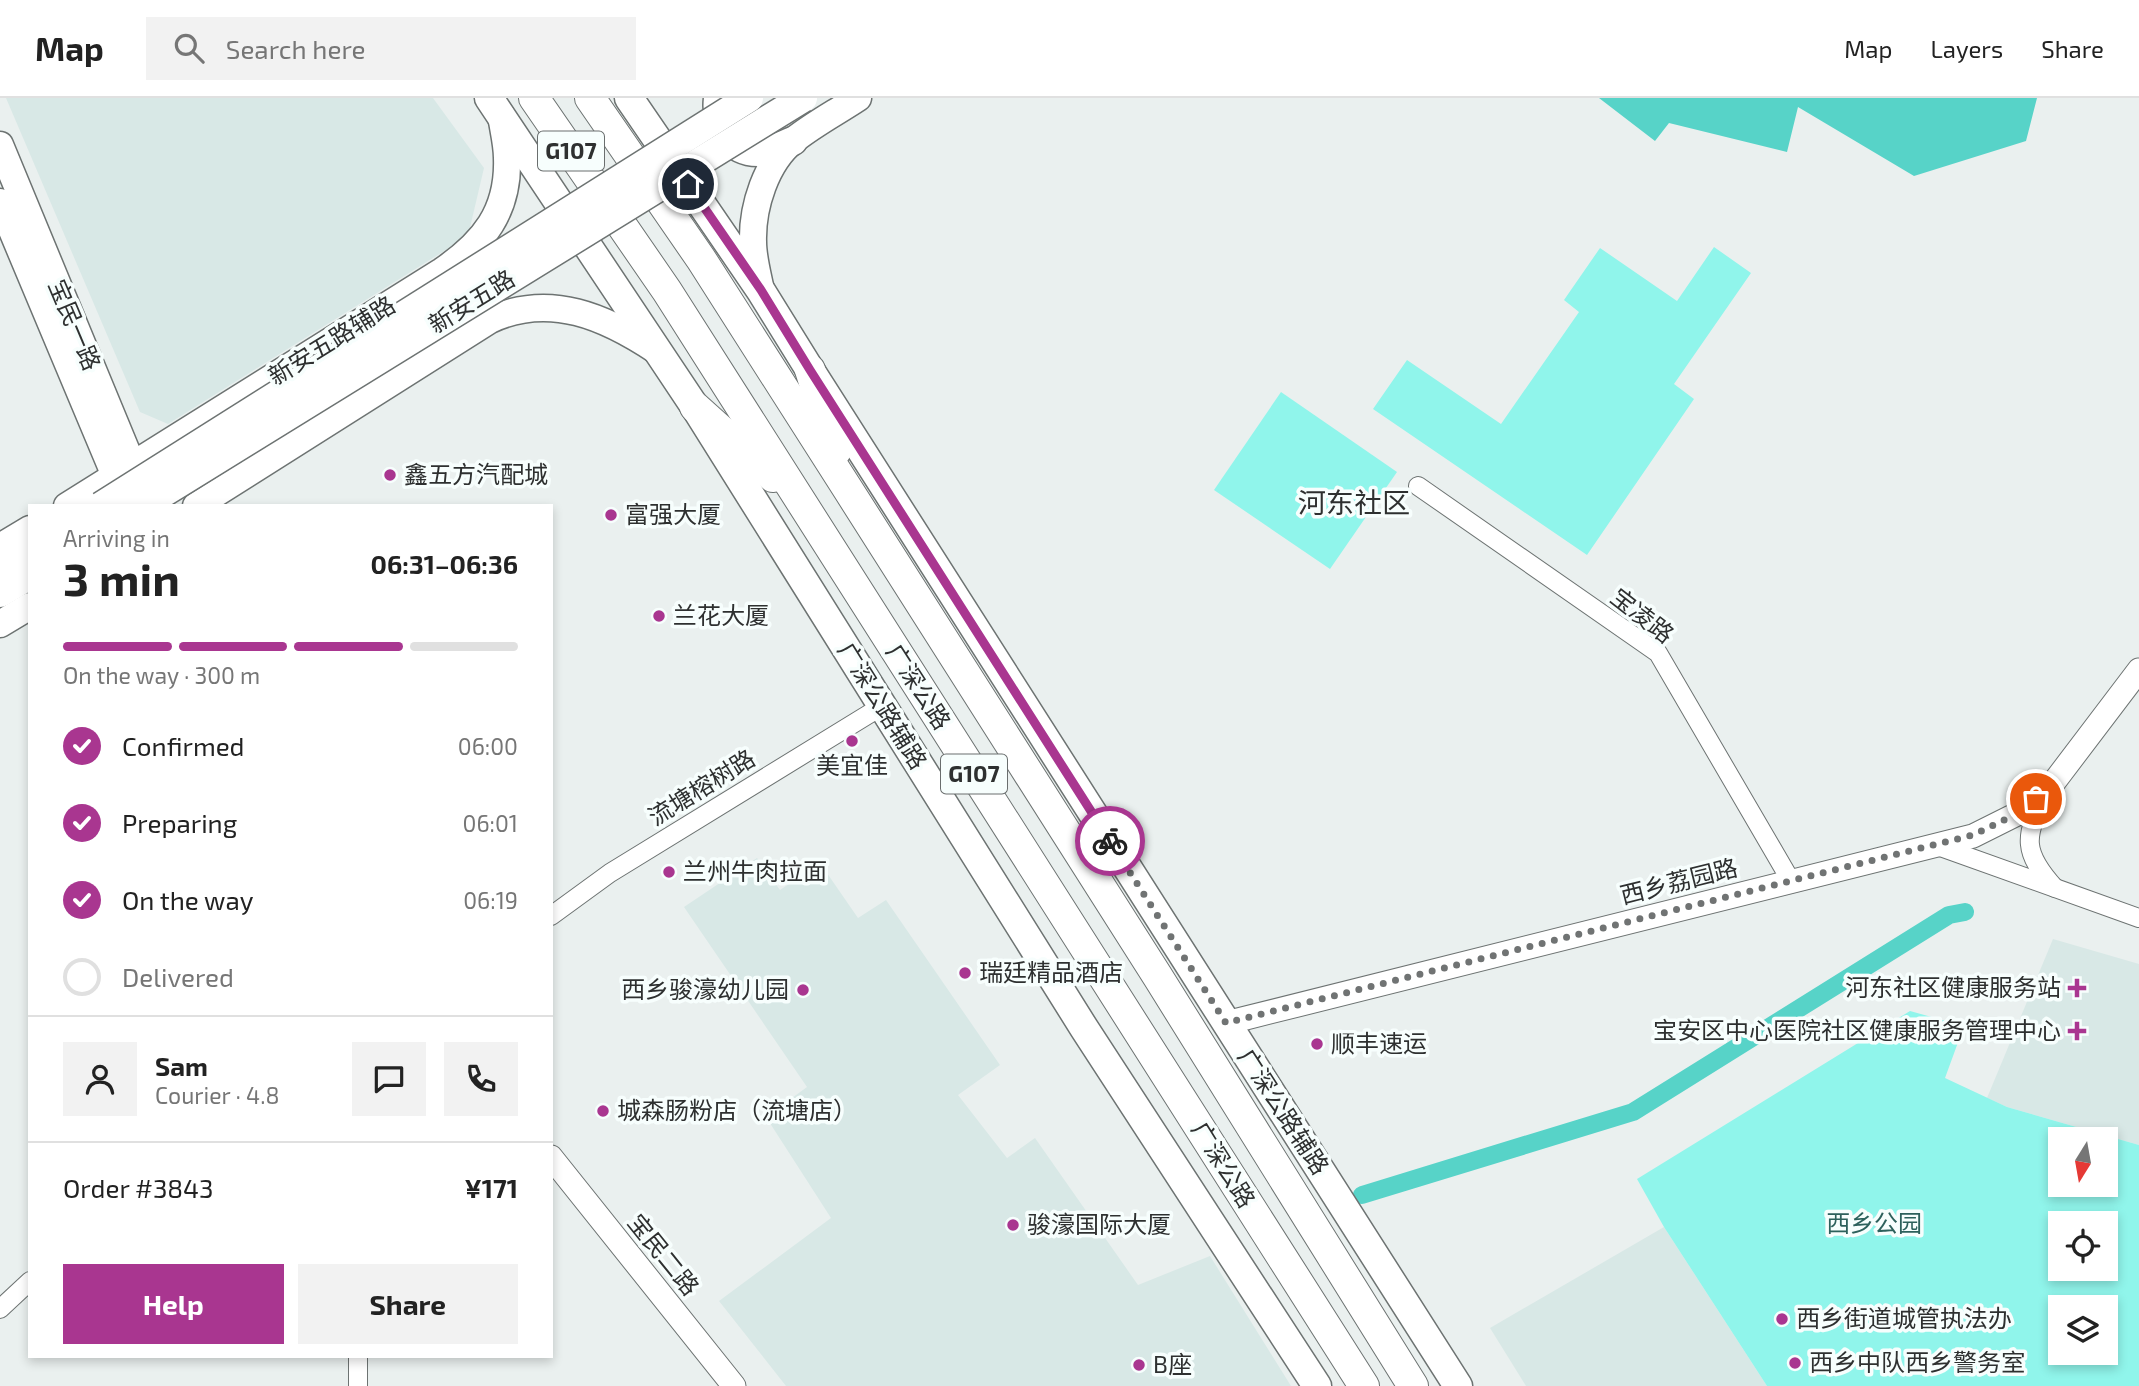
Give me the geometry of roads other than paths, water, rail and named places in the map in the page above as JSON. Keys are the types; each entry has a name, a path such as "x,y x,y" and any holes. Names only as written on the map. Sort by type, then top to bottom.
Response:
{"highway":[{"name":"广深公路","path":"534,98 667,291 1364,1386"},
{"name":"广深公路","path":"590,98 701,259 1158,977 1413,1386"},
{"path":"810,370 849,491"},
{"path":"695,407 800,501"},
{"path":"1338,1346 1344,1386"}],"main road":[{"name":"广深公路辅路","path":"629,98 761,290 1458,1386"},
{"path":"718,98 720,127 728,139 740,148 763,152 793,141"},
{"name":"新安五路","path":"103,504 749,98"},
{"name":"新安五路","path":"143,504 803,98"},
{"path":"761,290 753,243 761,190 780,154 793,141 858,98"},
{"name":"广深公路辅路","path":"495,106 695,407 1084,1028 1317,1386"},
{"name":"新安五路辅路","path":"70,504 466,254 487,232 498,211 505,184 507,159 495,106"},
{"name":"宝民一路","path":"0,145 124,471 147,504"},
{"name":"宝民一路","path":"0,202 139,504"},
{"path":"199,504 490,320 509,312 528,308 556,308 578,312 632,334 659,353"},
{"path":"0,547 28,530"},
{"path":"0,569 28,551"},
{"path":"0,593 28,576"},
{"path":"0,624 28,607"}],"street":[{"name":"宝凌路","path":"1418,486 1658,653 1791,881"},
{"name":"西乡荔园路","path":"1226,1023 1973,835 2021,812 2051,786 2139,670"},
{"name":"流塘榕树路","path":"553,915 610,873 882,706"},
{"path":"2051,786 2034,819 2029,842 2036,864 2055,888"},
{"path":"1934,845 2139,918"},
{"name":"宝民二路","path":"553,1160 734,1386"},
{"path":"0,1309 28,1283"},
{"path":"358,1358 358,1386"}],"waterway":[{"path":"1362,1195 1633,1112 1949,915 1965,912"}],"place":[{"name":"鑫五方汽配城","path":"390,475"},
{"name":"富强大厦","path":"611,515"},
{"name":"兰花大厦","path":"659,616"},
{"name":"美宜佳","path":"852,741"},
{"name":"兰州牛肉拉面","path":"669,872"},
{"name":"瑞廷精品酒店","path":"965,973"},
{"name":"河东社区健康服务站","path":"2077,988"},
{"name":"西乡骏濠幼儿园","path":"803,990"},
{"name":"宝安区中心医院社区健康服务管理中心","path":"2077,1031"},
{"name":"顺丰速运","path":"1317,1044"},
{"name":"城森肠粉店（流塘店）","path":"603,1111"},
{"name":"骏濠国际大厦","path":"1013,1225"},
{"name":"西乡街道城管执法办","path":"1782,1319"},
{"name":"西乡中队西乡警务室","path":"1795,1363"},
{"name":"B座","path":"1139,1365"}],"district":[{"name":"河东社区","path":"1354,503"}],"park label":[{"name":"西乡公园","path":"1874,1224"}]}
